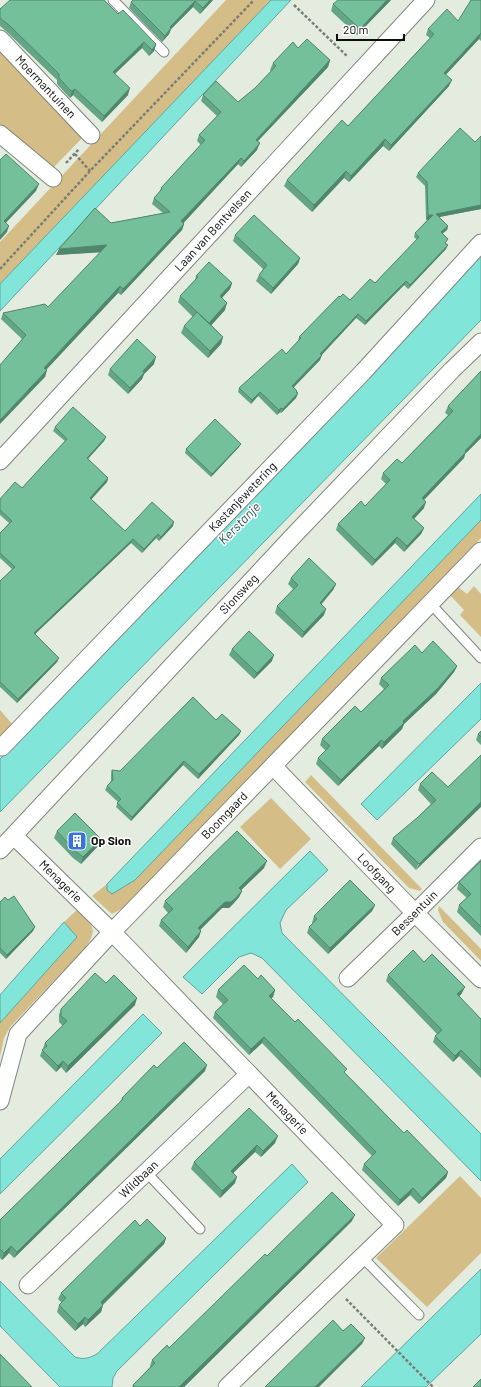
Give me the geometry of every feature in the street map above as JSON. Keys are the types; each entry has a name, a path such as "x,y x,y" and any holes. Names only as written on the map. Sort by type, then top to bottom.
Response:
{"street":[{"name":"Laan van Bentvelsen","path":"0,461 426,0"},
{"name":"Moermantuinen","path":"0,39 91,135"},
{"path":"0,134 53,178"},
{"name":"Kastanjewetering","path":"2,747 363,372 481,243"},
{"name":"Sionsweg","path":"0,850 296,532 452,370 481,342"},
{"name":"Boomgaard","path":"0,1101 18,1034 112,932 481,551"},
{"name":"Loofgang","path":"273,766 481,979"},
{"name":"Menagerie","path":"14,836 112,932 395,1225 227,1387"},
{"name":"Bessentuin","path":"348,978 481,847"},
{"name":"Wildbaan","path":"28,1286 249,1074"}],"lane":[{"path":"113,0 164,52"},
{"path":"430,603 481,658"},
{"path":"146,1172 200,1229"},
{"path":"362,1257 419,1315"}],"path":[{"path":"0,268 90,171 254,0"},
{"path":"294,5 361,69"},
{"path":"53,178 91,135"},
{"path":"75,154 90,171"},
{"path":"332,1286 432,1387"}],"shaded area":[{"path":"226,0 271,0 0,284 0,242"},
{"path":"0,43 87,133 53,168 0,127"},
{"path":"481,520 481,538 127,906 112,914 92,896 107,884 107,890 135,880"},
{"path":"474,586 481,594 481,637 460,615 464,610 450,595 458,587 467,594"},
{"path":"0,710 14,726 0,743"},
{"path":"311,775 422,889 420,891 409,888 305,782"},
{"path":"271,798 311,839 280,869 240,827"},
{"path":"439,906 481,949 481,961 443,922 438,910"},
{"path":"78,909 92,928 92,937 84,949 10,1027 4,1038 0,1057 0,1023 77,937 64,922"},
{"path":"460,1176 481,1198 481,1253 427,1307 376,1258"}],"water":[{"path":"271,0 291,0 0,311 0,284"},
{"name":"Kerstanje","path":"481,254 481,320 0,812 0,759 286,463"},
{"path":"481,494 481,520 135,880 112,894 107,890 107,884"},
{"path":"481,683 481,719 377,820 361,804"},
{"path":"310,851 328,870 286,910 280,923 282,933 481,1134 481,1181 262,958 251,953 239,957 202,994 183,977"},
{"path":"64,922 77,937 0,1023 0,995"},
{"path":"143,1014 162,1033 0,1194 0,1159"},
{"path":"292,1164 308,1182 117,1371 113,1378 112,1387 60,1387 0,1326 0,1281 75,1357 86,1358 97,1354"},
{"path":"481,1269 481,1334 426,1387 361,1387"}],"building":[{"path":"10,0 104,0 118,14 123,10 156,44 152,50 144,42 113,72 130,88 104,116 75,89 72,91 70,90 59,78 59,74 0,18 0,9"},
{"path":"133,0 210,0 203,8 195,1 170,27 171,28 165,36 131,2"},
{"path":"338,0 387,0 360,29 333,4"},
{"path":"471,0 481,0 481,33 444,73 452,80 391,145 385,139 351,176 346,171 314,205 287,180 342,120 348,126 434,34 428,29 447,9 458,21"},
{"path":"307,39 330,60 256,140 260,143 244,161 241,158 181,221 184,224 123,289 120,286 44,368 47,370 0,420 0,365 26,335 3,313 45,304 48,307 107,245 59,249 95,208 111,223 170,212 154,198 162,189 161,188 205,140 199,135 221,112 203,95 216,81 238,102 255,88 276,66 273,63 293,42 298,48"},
{"path":"460,128 475,142 481,136 481,205 436,214 448,226 441,232 448,239 445,243 448,245 410,285 406,281 366,321 358,314 292,386 298,393 283,409 281,408 279,410 260,392 252,400 239,388 282,349 286,354 301,338 299,337 339,296 340,297 343,294 350,300 370,279 375,283 419,237 415,233 433,215 428,215 427,182 418,173"},
{"path":"6,154 39,184 4,221 9,226 0,236 0,160"},
{"path":"254,215 300,258 273,288 259,275 267,265 235,235"},
{"path":"209,262 232,283 220,296 227,303 209,323 180,296 198,277 196,276"},
{"path":"197,312 223,337 210,351 184,326"},
{"path":"137,339 156,357 130,388 110,369"},
{"path":"481,371 481,434 422,498 426,502 412,517 424,528 407,546 397,537 375,560 338,524 361,501 365,506 390,480 383,473 397,459 402,463 453,411 448,406"},
{"path":"73,407 106,437 87,458 108,478 90,498 125,531 152,502 174,522 161,537 158,534 144,549 133,539 34,633 59,658 18,699 0,682 0,581 15,567 0,553 0,533 12,521 0,510 0,499 15,482 22,488 67,439 55,427"},
{"path":"215,419 241,444 212,474 186,449"},
{"path":"309,558 336,584 320,603 326,609 304,632 277,606 298,585 291,578"},
{"path":"249,631 274,655 257,673 232,649"},
{"path":"433,641 457,666 438,688 403,721 404,723 384,742 381,740 341,780 318,758 330,746 322,739 355,706 361,712 389,685 381,678 415,645 422,653"},
{"path":"193,697 216,720 222,714 241,731 199,774 184,761 132,817 117,803 121,799 107,786 113,780 112,770 120,771"},
{"path":"481,755 481,802 419,864 393,838 436,800 420,784 432,772 448,787"},
{"name":"Op Sion","path":"75,813 101,839 83,857 75,851 57,831"},
{"path":"237,831 267,861 239,888 242,891 236,898 231,902 225,902 198,928 201,931 188,947 161,920 173,909 165,901"},
{"path":"481,861 481,927 459,905 471,894 459,882"},
{"path":"350,880 375,905 330,948 309,927 317,919 314,916"},
{"path":"14,896 35,927 7,955 0,948 0,902 5,897 8,900"},
{"path":"413,950 424,962 432,954 465,987 457,994 481,1019 481,1070 461,1050 455,1056 435,1036 442,1030 388,975"},
{"path":"244,965 258,979 261,975 275,990 269,996 295,1022 298,1019 347,1069 344,1072 391,1120 404,1133 407,1130 448,1172 422,1198 413,1188 400,1200 364,1164 376,1152 264,1037 251,1049 215,1012 228,1000 218,990"},
{"path":"95,973 106,983 114,975 137,998 68,1066 63,1061 58,1066 42,1050 47,1046 45,1043 67,1021 61,1016 61,1009"},
{"path":"184,1042 207,1065 17,1252 11,1246 4,1253 0,1249 0,1220 123,1099 122,1098 154,1065 157,1068"},
{"path":"249,1108 278,1136 263,1151 257,1145 231,1171 237,1177 222,1191 194,1162"},
{"path":"332,1192 355,1215 179,1387 135,1387 133,1385 155,1363 152,1360 167,1345 169,1348 265,1254 267,1256"},
{"path":"147,1219 166,1238 101,1302 103,1305 88,1320 85,1317 78,1324 59,1305 66,1298 61,1293 135,1220 140,1226"},
{"path":"333,1320 343,1331 351,1324 365,1338 315,1387 265,1387"},
{"path":"0,1354 32,1387 0,1387"},
{"path":"481,1379 481,1387 473,1387"}],"place":[{"name":"Op Sion","path":"77,841"}]}
